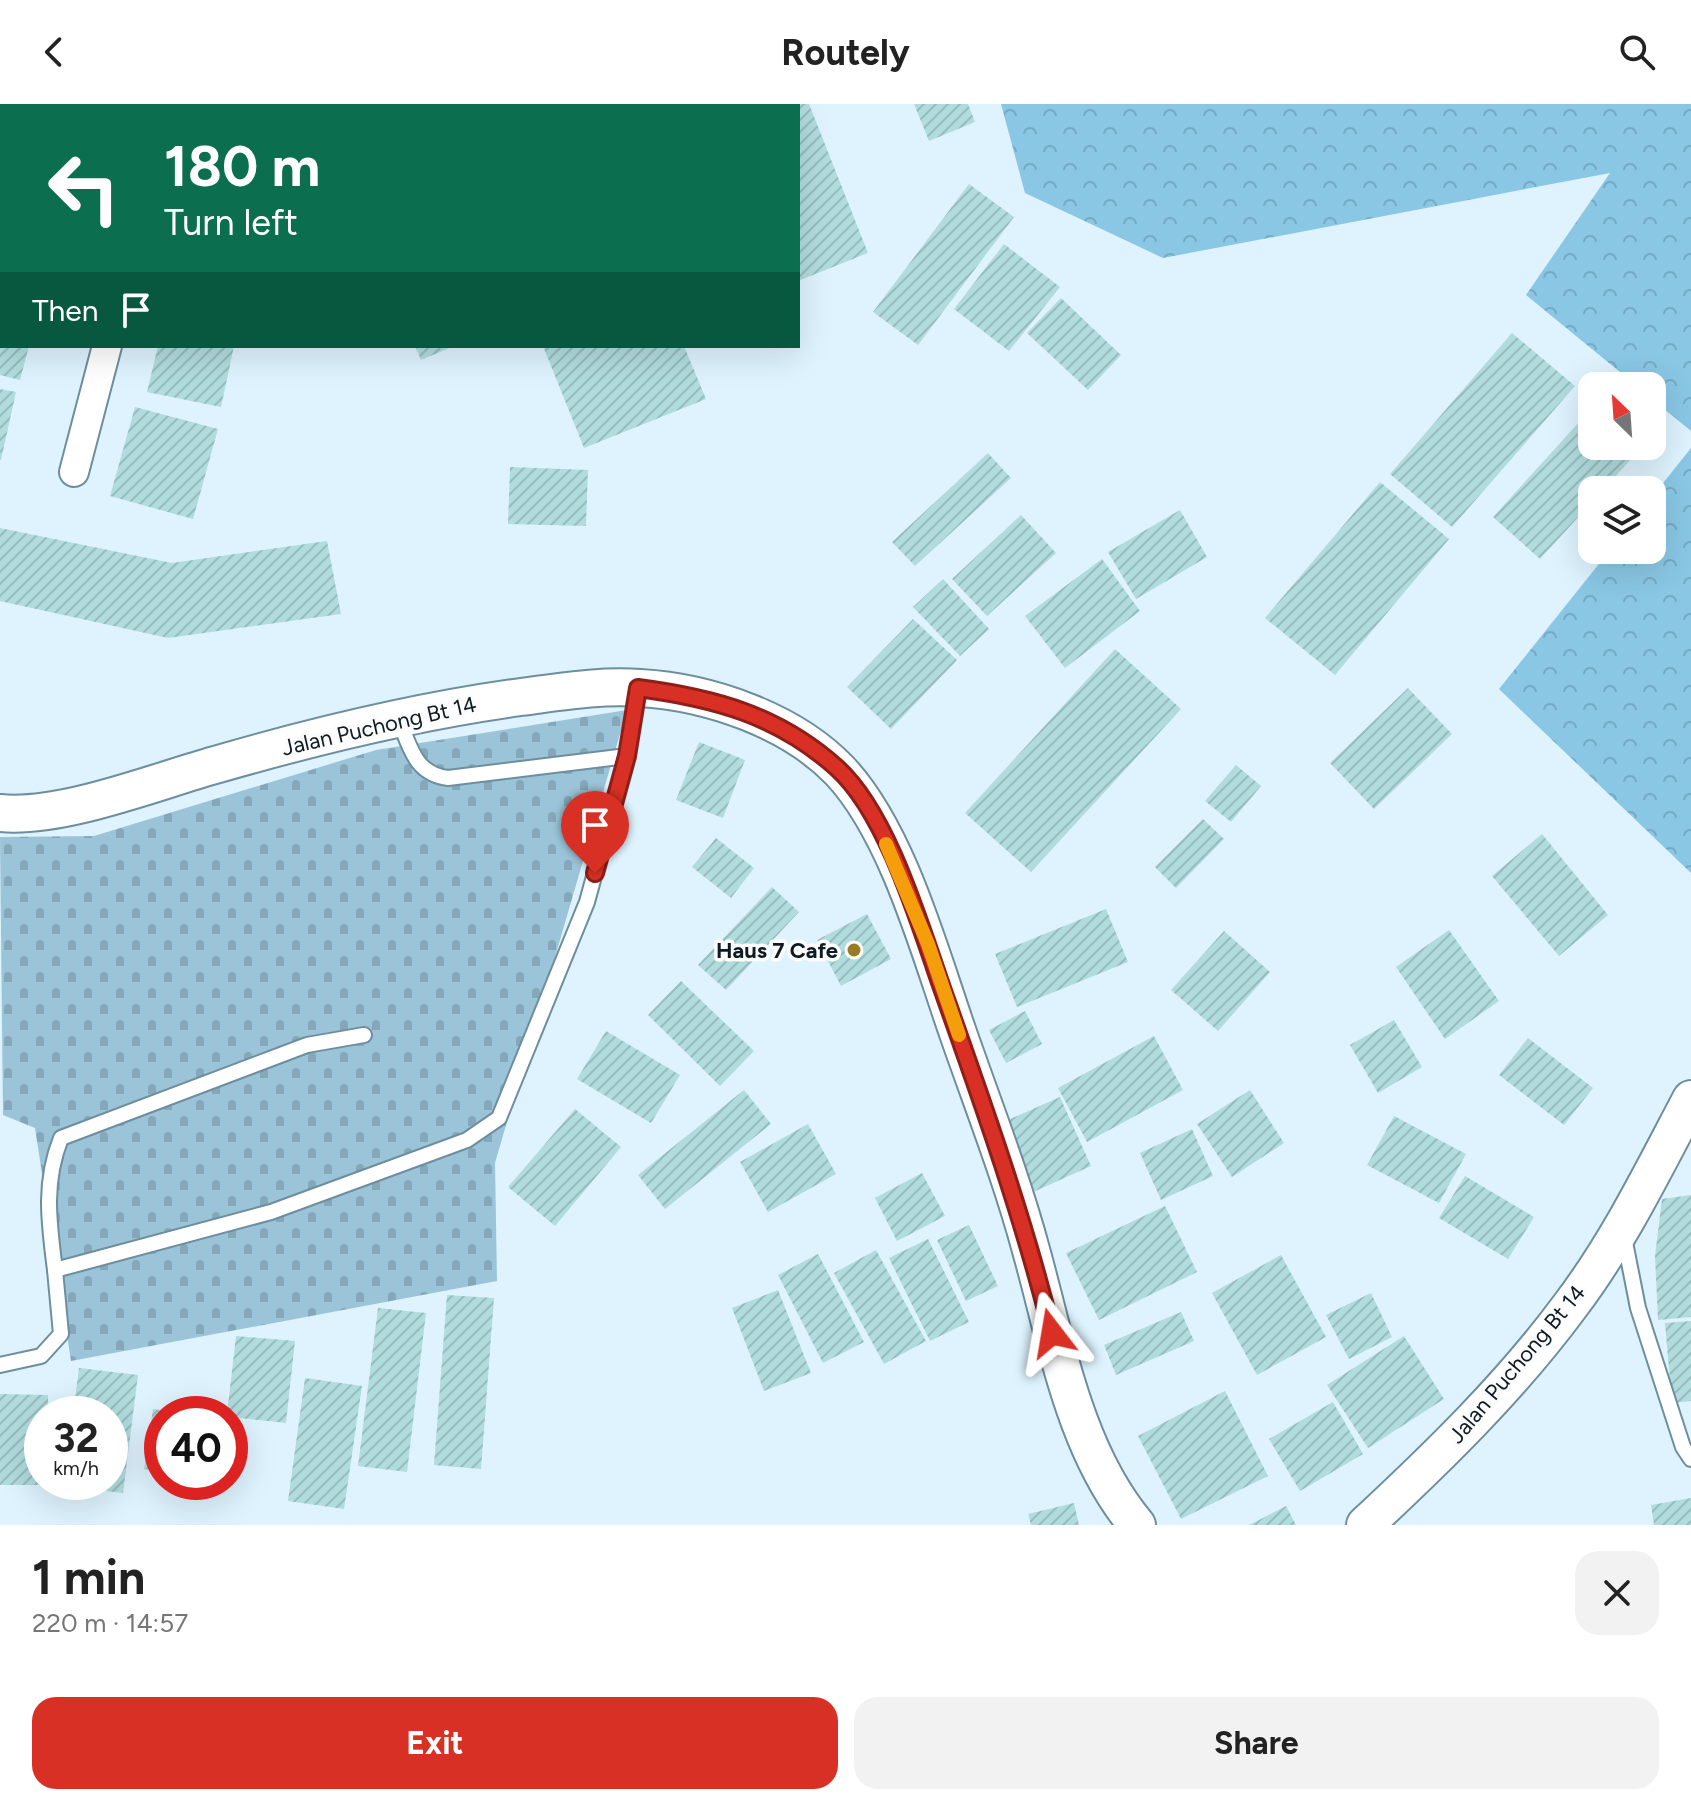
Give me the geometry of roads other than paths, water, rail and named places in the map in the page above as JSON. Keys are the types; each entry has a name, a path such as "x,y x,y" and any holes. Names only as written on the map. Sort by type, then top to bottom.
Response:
{"street":[{"path":"74,472 106,348"},
{"name":"Jalan Puchong Bt 14","path":"0,813 96,800 217,764 445,707 521,697 638,688 690,694 749,711 838,769 865,802 880,828 928,944 985,1107 1026,1230 1059,1359 1085,1434 1117,1501 1137,1525"},
{"name":"Jalan Puchong Bt 14","path":"1365,1525 1441,1453 1513,1375 1571,1305 1622,1225 1691,1099"}],"lane":[{"path":"55,1270 271,1212 467,1140 499,1118 587,902 627,756 638,688"},
{"path":"399,719 417,763 432,776 448,778 627,756"},
{"path":"0,1365 41,1356 61,1334 46,1195 61,1138 307,1045 364,1035"},
{"path":"1622,1225 1638,1308 1683,1447 1691,1459"}],"place":[{"name":"Haus 7 Cafe","path":"854,950"}]}
